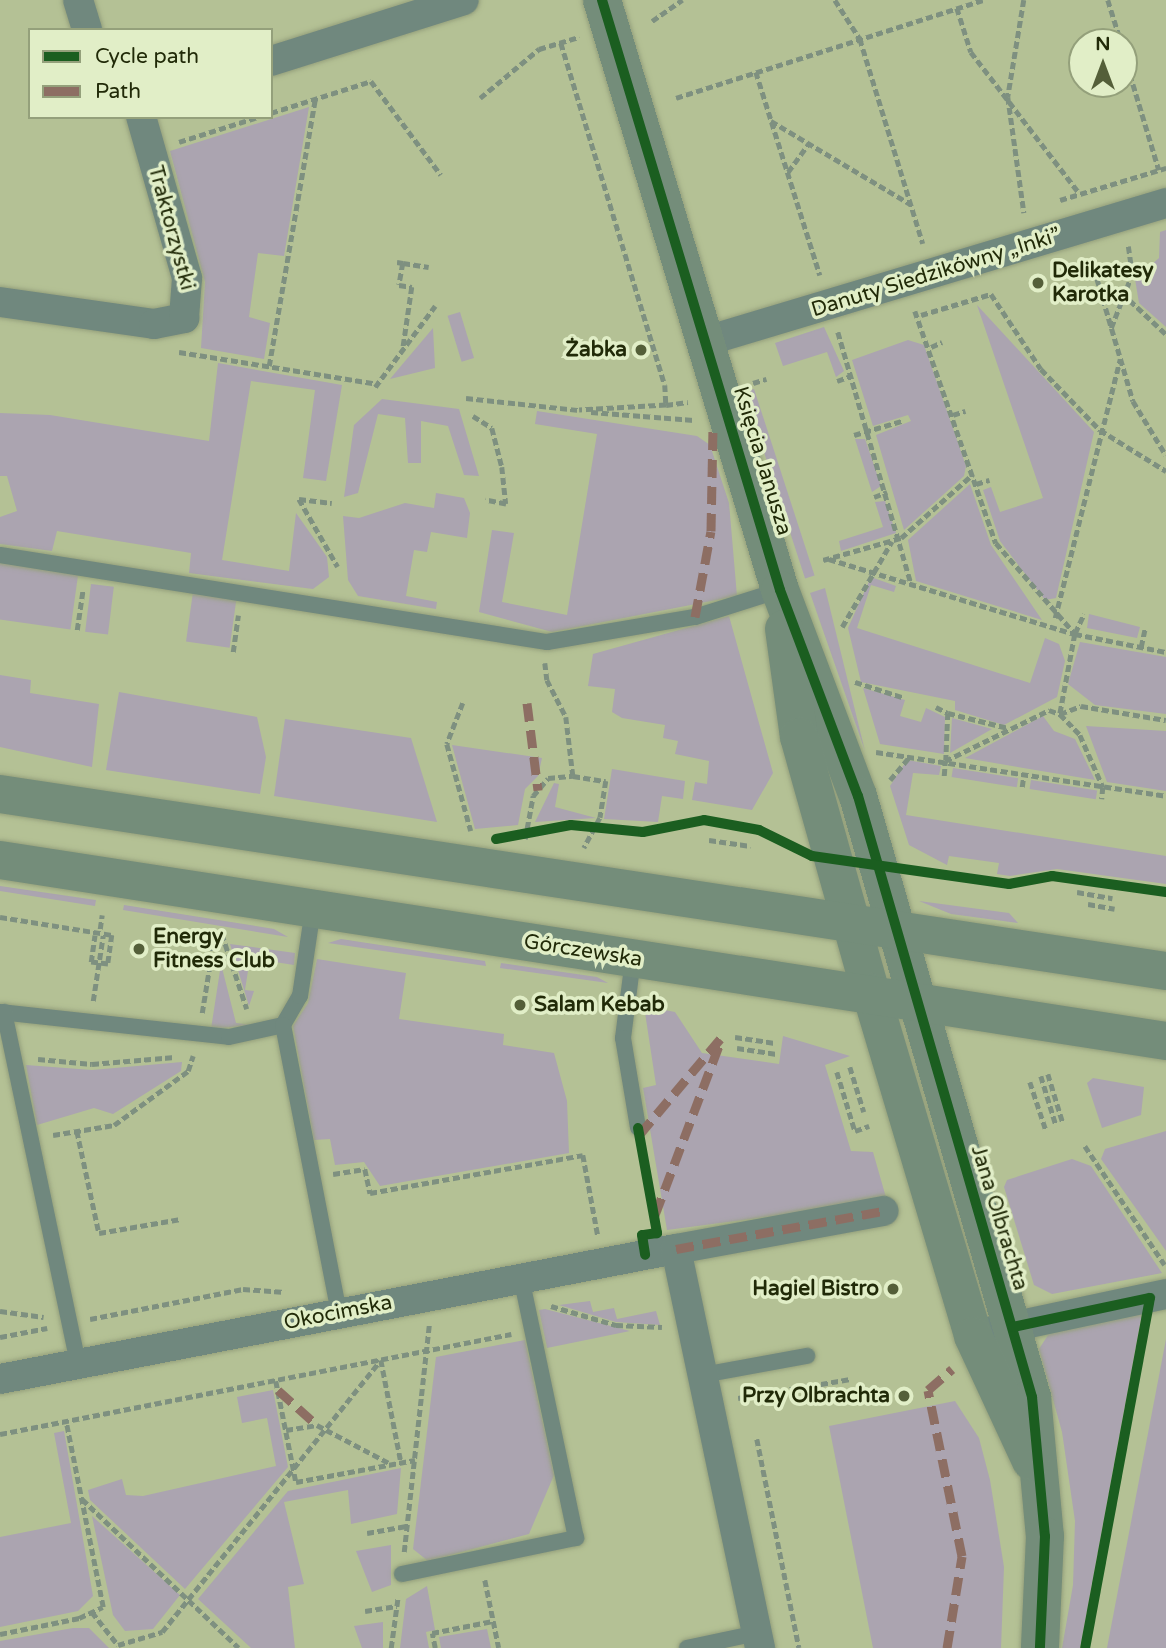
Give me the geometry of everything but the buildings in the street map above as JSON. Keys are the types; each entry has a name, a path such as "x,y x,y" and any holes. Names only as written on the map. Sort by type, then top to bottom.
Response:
{"street":[{"path":"78,0 86,28"},
{"path":"273,60 464,0"},
{"name":"Księcia Janusza","path":"602,0 780,590 839,736 896,930"},
{"name":"Traktorzystki","path":"0,302 154,324 184,318 187,278 142,119"},
{"name":"Danuty Siedzikówny „Inki”","path":"705,341 1166,203"},
{"name":"Księcia Janusza","path":"780,590 791,699 850,923"},
{"path":"0,794 1166,971"},
{"name":"Górczewska","path":"0,860 633,959 913,999 1166,1041"},
{"name":"Jana Olbrachta","path":"850,923 973,1336 1036,1473"},
{"name":"Jana Olbrachta","path":"896,930 913,999 1013,1326 1032,1397 1036,1473 1045,1535 1040,1648"},
{"name":"Okocimska","path":"0,1379 884,1211"},
{"path":"677,1249 759,1640"},
{"path":"973,1336 1166,1294"}],"lane":[{"path":"0,555 547,642 695,617 780,590"},
{"path":"313,909 300,996 283,1025 339,1314"},
{"path":"633,959 623,1038 639,1129"},
{"path":"78,1364 14,1056 2,1012 90,1024 199,1034 262,1030 283,1025"},
{"path":"402,1574 576,1538 521,1278"},
{"path":"703,1375 807,1356"},
{"path":"687,1648 759,1640"}],"path":[{"path":"652,21 682,0"},
{"path":"835,0 860,39 922,244"},
{"path":"676,98 983,0"},
{"path":"1024,0 1008,97 1024,213"},
{"path":"1108,0 1117,28"},
{"path":"957,8 971,52 1079,193"},
{"path":"480,98 539,49 586,35"},
{"path":"561,43 665,385 666,405 579,410"},
{"path":"756,72 820,275"},
{"path":"273,112 371,81 441,175"},
{"path":"1137,98 1159,170"},
{"path":"269,366 315,99"},
{"path":"771,120 910,204"},
{"path":"787,173 809,144"},
{"path":"1111,328 1122,293 1132,274 1127,237"},
{"path":"1089,251 1133,401 1166,455"},
{"path":"403,349 412,287 400,285 400,263 429,267"},
{"path":"1122,293 1166,334"},
{"path":"1075,634 1055,618 996,543 921,315 991,294 1041,369 1100,430 1166,471"},
{"path":"169,350 377,385 435,306"},
{"path":"834,318 901,538 911,584"},
{"path":"931,347 942,342"},
{"path":"1055,618 1100,430 1120,359"},
{"path":"837,381 851,376"},
{"path":"466,398 653,420 728,415"},
{"path":"953,415 965,411"},
{"path":"472,416 492,428 502,467 506,504 485,500"},
{"path":"854,435 902,421"},
{"path":"973,474 901,538 826,560 1075,634 1166,652"},
{"path":"976,484 989,480"},
{"path":"874,498 887,492"},
{"path":"332,503 299,499 338,567"},
{"path":"842,627 869,572 892,541"},
{"path":"77,630 87,568"},
{"path":"233,652 241,598"},
{"path":"1060,714 1075,634 1084,614"},
{"path":"1141,647 1145,628"},
{"path":"547,642 547,680 566,717 573,776"},
{"path":"855,682 905,698"},
{"path":"463,703 447,744 472,835"},
{"path":"1060,714 1081,706 1166,720"},
{"path":"936,707 948,713 1008,728"},
{"path":"946,761 1049,709 1060,714 1080,735 1103,787 1102,799"},
{"path":"944,776 948,713"},
{"path":"874,752 1166,796"},
{"path":"882,790 909,756"},
{"path":"1022,788 1024,774"},
{"path":"506,837 529,835 533,796 545,781 573,776 606,781 589,825 583,852"},
{"path":"589,825 607,827"},
{"path":"709,840 751,846"},
{"path":"1076,879 1115,884"},
{"path":"1077,892 1112,898"},
{"path":"1088,904 1115,909"},
{"path":"100,929 102,915"},
{"path":"0,917 112,935 108,964 91,962 95,935"},
{"path":"31,1138 114,1125 188,1071 199,1034 215,933"},
{"path":"222,934 240,1000 262,1030"},
{"path":"90,1024 103,936"},
{"path":"735,1037 775,1043"},
{"path":"737,1048 777,1054"},
{"path":"14,1056 92,1064 194,1055"},
{"path":"850,1067 864,1112"},
{"path":"837,1072 855,1130 869,1126"},
{"path":"1048,1074 1063,1123"},
{"path":"1041,1076 1056,1125"},
{"path":"1030,1082 1046,1129"},
{"path":"76,1131 99,1233 181,1219"},
{"path":"1085,1146 1166,1266"},
{"path":"313,1178 365,1169 370,1193 583,1155 599,1241 586,1243"},
{"path":"391,1648 429,1352 428,1296"},
{"path":"540,1303 616,1325 667,1328"},
{"path":"0,1311 70,1323"},
{"path":"0,1434 533,1330"},
{"path":"92,1612 118,1645 162,1632 328,1432 381,1360"},
{"path":"381,1360 401,1462"},
{"path":"727,1400 850,1379"},
{"path":"276,1381 296,1482 415,1460"},
{"path":"0,1633 92,1612 103,1607 66,1421"},
{"path":"286,1430 317,1425 391,1464"},
{"path":"757,1439 799,1648"},
{"path":"82,1499 190,1598 239,1648"},
{"path":"367,1533 406,1526"},
{"path":"480,1558 499,1648"},
{"path":"365,1611 397,1606"},
{"path":"435,1648 432,1633 493,1621"}],"shaded area":[{"path":"309,107 284,256 258,253 249,317 270,323 264,359 201,348 205,282 170,151"},
{"path":"1166,230 1166,327 1139,303 1135,279 1159,258 1160,232"},
{"path":"977,305 1094,432 1056,598 1045,600 1000,541 983,490 991,487 1000,512 1043,498"},
{"path":"460,312 474,358 462,362 448,316"},
{"path":"824,327 844,371 836,377 827,352 783,366 775,343"},
{"path":"433,328 435,368 390,379"},
{"path":"908,340 924,345 966,466 964,476 904,530 876,435 911,421 908,415 873,426 852,360"},
{"path":"218,363 342,385 326,481 303,478 315,390 251,381 222,560 289,571 296,513 327,557 329,577 313,589 189,573 191,553 57,531 52,551 0,544 0,517 17,511 7,476 0,476 0,413 50,415 209,441"},
{"path":"754,389 815,575 805,578 744,392"},
{"path":"382,399 459,409 479,476 464,475 448,426 421,421 421,463 408,463 405,418 378,414 358,493 344,497 354,425"},
{"path":"537,411 697,436 710,445 729,503 737,596 552,632 479,612 492,530 514,533 502,602 567,615 597,434 535,424"},
{"path":"855,439 865,439 881,486 872,492"},
{"path":"970,484 991,545 1042,620 916,581 908,540"},
{"path":"436,493 464,498 470,513 467,538 431,532 427,552 414,550 406,596 437,602 436,609 358,596 348,580 343,516 359,518 405,503 434,508"},
{"path":"885,501 896,533 841,551 839,541 883,527 875,502"},
{"path":"0,563 78,574 70,629 0,620"},
{"path":"871,577 896,586 894,592 871,585 857,628 1030,683 1045,638 1059,644 1065,661 1057,697 1004,725 955,710 955,701 861,682 848,628"},
{"path":"91,584 114,587 108,634 85,632"},
{"path":"825,588 865,751 810,593"},
{"path":"193,592 237,598 230,648 186,642"},
{"path":"1089,614 1140,627 1137,638 1087,628"},
{"path":"729,616 773,773 752,810 692,800 695,782 707,784 709,761 675,754 678,741 663,738 665,725 622,718 612,712 615,689 588,686 593,654"},
{"path":"1080,642 1166,657 1166,714 1095,705 1068,684"},
{"path":"0,675 31,680 30,693 99,704 92,767 0,747"},
{"path":"863,688 905,700 900,716 921,722 926,708 945,717 944,754 880,744"},
{"path":"119,692 257,717 266,757 260,794 106,770"},
{"path":"1043,716 1054,731 1075,739 1095,780 965,758"},
{"path":"952,718 992,729 950,753"},
{"path":"285,719 411,738 437,822 274,796"},
{"path":"1086,726 1166,731 1166,791 1107,782"},
{"path":"452,745 542,758 538,776 525,789 518,825 475,829"},
{"path":"907,760 941,766 939,775 913,773 906,815 1166,856 1166,884 1057,869 1010,876 997,874 999,863 949,856 947,865 909,845 890,786"},
{"path":"953,768 1018,778 1017,787 952,777"},
{"path":"612,769 685,781 683,799 662,796 658,822 604,819"},
{"path":"1031,780 1097,790 1096,799 1030,789"},
{"path":"554,783 559,784 555,807 596,818 535,822"},
{"path":"0,886 96,900 95,906 0,891"},
{"path":"919,901 1009,913 1018,923 951,914"},
{"path":"124,905 274,929 288,937 123,910"},
{"path":"341,939 485,961 486,966 328,943"},
{"path":"230,944 295,953 294,965 250,958 245,990 254,991 249,1006"},
{"path":"317,959 406,973 399,1019 504,1034 503,1045 554,1053 567,1101 569,1153 380,1186 364,1162 335,1165 330,1139 314,1140 293,1026 308,1003"},
{"path":"501,963 597,977 608,983 500,968"},
{"path":"221,964 236,1023 252,1025 211,1029"},
{"path":"644,1006 675,1012 702,1053 779,1064 783,1036 850,1056 825,1065 851,1151 873,1152 887,1201 667,1230 643,1088 656,1085"},
{"path":"182,1062 181,1071 113,1114 94,1108 37,1125 26,1065 92,1070"},
{"path":"1093,1078 1144,1087 1141,1115 1102,1128 1087,1083"},
{"path":"1166,1131 1166,1251 1101,1159 1105,1149"},
{"path":"1072,1159 1091,1166 1162,1273 1052,1294 1034,1285 1004,1187 1007,1180"},
{"path":"590,1301 593,1312 614,1308 617,1319 656,1311 660,1325 616,1322 559,1305"},
{"path":"545,1309 630,1331 547,1348 539,1310"},
{"path":"1142,1313 1080,1648 1062,1648 1073,1585 1075,1521 1062,1432 1039,1349 1050,1332"},
{"path":"1166,1339 1166,1648 1107,1648"},
{"path":"525,1340 554,1475 529,1534 428,1561 413,1549 436,1357"},
{"path":"273,1390 288,1467 185,1589 90,1500 88,1490 122,1479 126,1495 143,1496 276,1466 267,1418 242,1423 237,1397"},
{"path":"955,1401 979,1438 990,1480 1004,1567 1001,1648 873,1648 829,1426"},
{"path":"64,1431 93,1596 78,1611 0,1627 0,1537 71,1523 54,1433"},
{"path":"401,1468 397,1514 351,1524 348,1490 284,1502 304,1584 288,1587 295,1648 251,1648 198,1599 288,1491"},
{"path":"92,1516 180,1595 153,1629 125,1631 113,1615"},
{"path":"391,1545 391,1585 372,1592 356,1551"},
{"path":"427,1586 435,1630 426,1632 429,1648 400,1648 406,1599"},
{"path":"383,1622 383,1648 362,1648 354,1626"},
{"path":"73,1628 89,1628 109,1648 0,1648 0,1641"},
{"path":"487,1629 491,1648 441,1648 439,1637"}],"marked path":[{"path":"695,617 711,531 713,431"},
{"path":"527,703 538,790"},
{"path":"639,1135 720,1039"},
{"path":"655,1215 719,1046"},
{"path":"676,1249 884,1211"},
{"path":"947,1648 962,1556 928,1390 952,1369"},
{"path":"278,1390 317,1425"}],"cycle path":[{"path":"602,0 780,590 858,796 1032,1397 1045,1536 1040,1648"},
{"path":"496,839 571,825 643,832 704,820 759,830 812,856 1009,884 1052,876 1166,892"},
{"path":"638,1128 657,1233 642,1235 645,1255"},
{"path":"1013,1327 1150,1298 1085,1648"}],"place":[{"name":"Delikatesy Karotka","path":"1038,283"},
{"name":"Żabka","path":"641,350"},
{"name":"Energy Fitness Club","path":"139,949"},
{"name":"Salam Kebab","path":"520,1005"},
{"name":"Hagiel Bistro","path":"893,1289"},
{"name":"Przy Olbrachta","path":"904,1396"}]}
